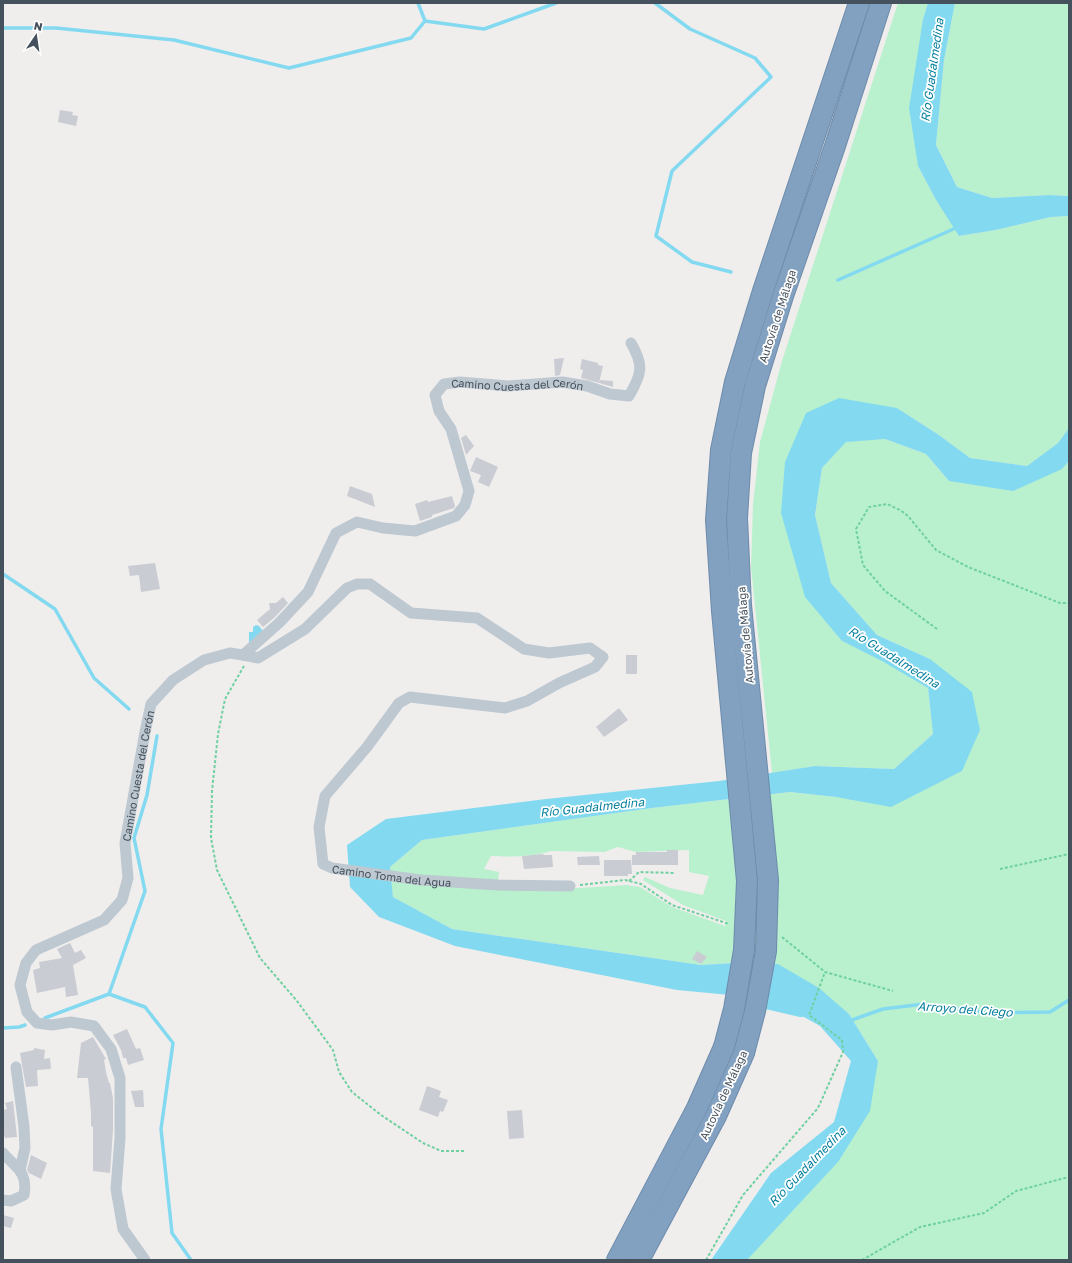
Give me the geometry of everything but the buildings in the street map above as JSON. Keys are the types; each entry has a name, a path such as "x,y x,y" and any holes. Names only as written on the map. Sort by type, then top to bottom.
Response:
{"highway":[{"name":"Autovía de Málaga","path":"617,1260 697,1108 724,1047 734,1009 744,950 747,881 744,833 733,737 722,611 716,520 721,450 735,382 758,306 859,3"},
{"name":"Autovía de Málaga","path":"639,1260 716,1116 744,1053 755,1012 766,951 768,880 755,735 741,605 737,518 741,453 754,386 783,296 835,146 881,3"}],"street":[{"name":"Camino Cuesta del Cerón","path":"144,1260 123,1229 116,1189 120,1138 120,1078 111,1049 94,1026 71,1022 52,1025 37,1024 27,1012 20,985 26,963 36,950 104,920 122,900 128,878 125,843 145,732 152,704 173,680 204,660 230,653 243,655 279,623 308,592 336,533 357,522 384,528 415,531 456,516 465,505 469,491 451,429 439,411 435,395 444,384 460,382 508,386 562,382 587,386 610,394 630,396 638,382 641,364 631,343"},
{"name":"Camino Toma del Agua","path":"243,655 258,658 305,629 347,588 357,584 370,584 411,613 477,618 524,649 549,653 590,648 603,657 595,667 559,683 527,701 505,708 410,697 399,703 367,747 325,796 319,827 323,864 332,868 421,880 498,885 570,886"},
{"path":"16,1067 24,1127 25,1148 20,1170"},
{"path":"3,1153 20,1170 26,1184 24,1195 11,1201 3,1200"}],"path":[{"path":"937,629 885,591 863,564 856,529 869,507 887,504 900,510 908,516 936,550 975,570 1060,603 1069,603"},
{"path":"243,655 245,665 225,699 218,734 212,791 210,838 217,870 260,958 297,1001 333,1050 339,1072 352,1092 423,1143 441,1151 464,1151"},
{"path":"1000,869 1069,854"},
{"path":"570,886 625,880 629,881 640,872 674,873"},
{"path":"706,1260 743,1195 818,1108 843,1052 842,1040 809,1015 825,972 893,992"},
{"path":"862,1260 920,1227 984,1213 1016,1191 1069,1176"}],"green space":[{"path":"898,3 928,3 923,19 918,166 936,200 960,236 996,230 1051,217 1069,216 1069,428 1058,443 1027,466 970,458 939,435 897,408 785,462 842,641 882,660 928,688 933,734 894,769 815,766 772,773 751,567 753,504 760,442 782,361"},
{"path":"955,3 1069,3 1069,196 1049,195 992,198 957,187 936,145 944,60"},
{"path":"885,439 926,454 949,481 1062,469 1069,461 1069,1260 747,1260 878,1061 849,1014 734,963 701,965 452,929 393,897 391,881 563,889 627,885 640,887 672,907 725,926 726,921 683,905 643,880 645,877 670,888 703,895 709,876 689,872 689,850 636,852 618,847 604,852 550,851 529,855 491,856 484,869 499,872 498,881 421,876 390,871 390,867 422,840 652,808 790,792 836,797 962,771 930,659 877,635 831,583 815,515 822,468 846,441"}],"water":[{"path":"928,3 955,3 944,60 936,145 957,187 992,198 1049,195 1069,196 1069,216 1051,217 996,230 959,236 936,200 918,166 909,108 923,19"},
{"path":"839,398 897,408 939,435 970,458 1027,466 1058,443 1069,428 1069,461 1062,469 1013,491 949,481 926,454 885,439 846,442 822,468 815,515 831,583 877,635 930,659 972,692 980,730 962,771 891,807 836,797 790,792 652,808 422,840 390,867 393,897 452,929 701,965 734,963 778,964 819,988 849,1014 878,1061 870,1111 838,1162 747,1260 711,1260 771,1173 834,1122 851,1061 820,1026 772,999 677,990 455,946 379,917 350,887 347,845 386,819 546,799 719,781 815,766 894,769 933,734 928,688 882,661 842,641 805,597 781,513 785,462 806,413"},
{"path":"256,625 259,626 264,632 249,644 249,632 253,632 253,627"}],"waterway":[{"path":"418,3 425,21"},
{"path":"3,28 56,28 174,40 289,68 411,38 425,21 484,29 556,3"},
{"path":"655,3 690,29 755,58 771,77 672,171 656,236 692,262 731,272"},
{"path":"838,280 958,227"},
{"path":"3,574 55,609 94,678 129,709"},
{"path":"109,994 145,891 134,838 147,795 157,736"},
{"name":"Río Guadalmedina","path":"741,993 801,1007"},
{"path":"45,1018 109,994 145,1007 173,1043 161,1129 172,1233 191,1260"},
{"name":"Arroyo del Ciego","path":"849,1021 883,1009 924,1004 990,1013 1050,1012 1069,1000"},
{"path":"3,1028 25,1025"}]}
